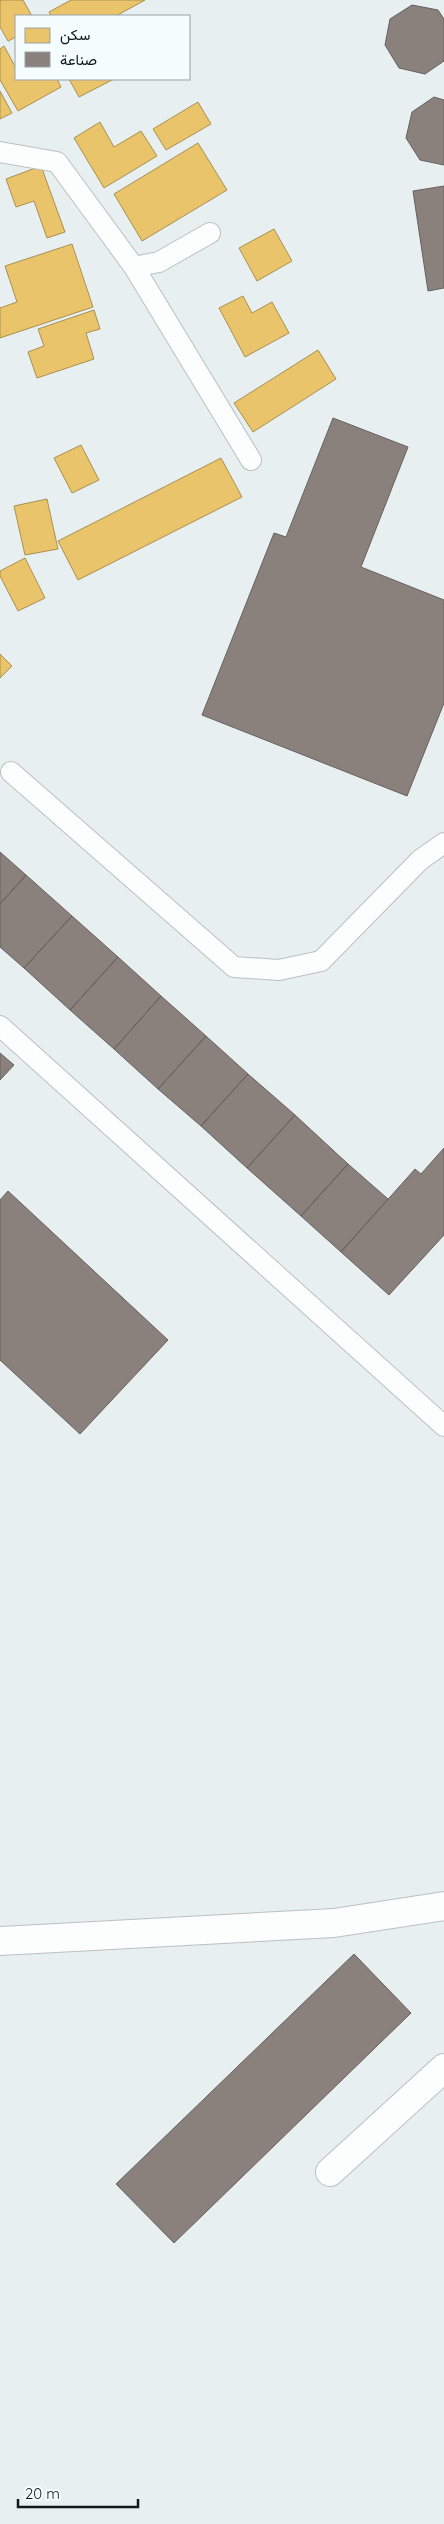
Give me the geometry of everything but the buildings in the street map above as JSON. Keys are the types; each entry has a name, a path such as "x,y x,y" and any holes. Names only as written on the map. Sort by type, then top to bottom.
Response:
{"street":[{"path":"0,1942 334,1923 444,1906"},
{"path":"330,2172 444,2068"}],"lane":[{"path":"0,152 57,162 134,267 251,460"},
{"path":"134,267 159,262 210,233"},
{"path":"11,772 234,968 279,970 321,961 420,860 444,843"},
{"path":"0,1026 444,1426"}]}
